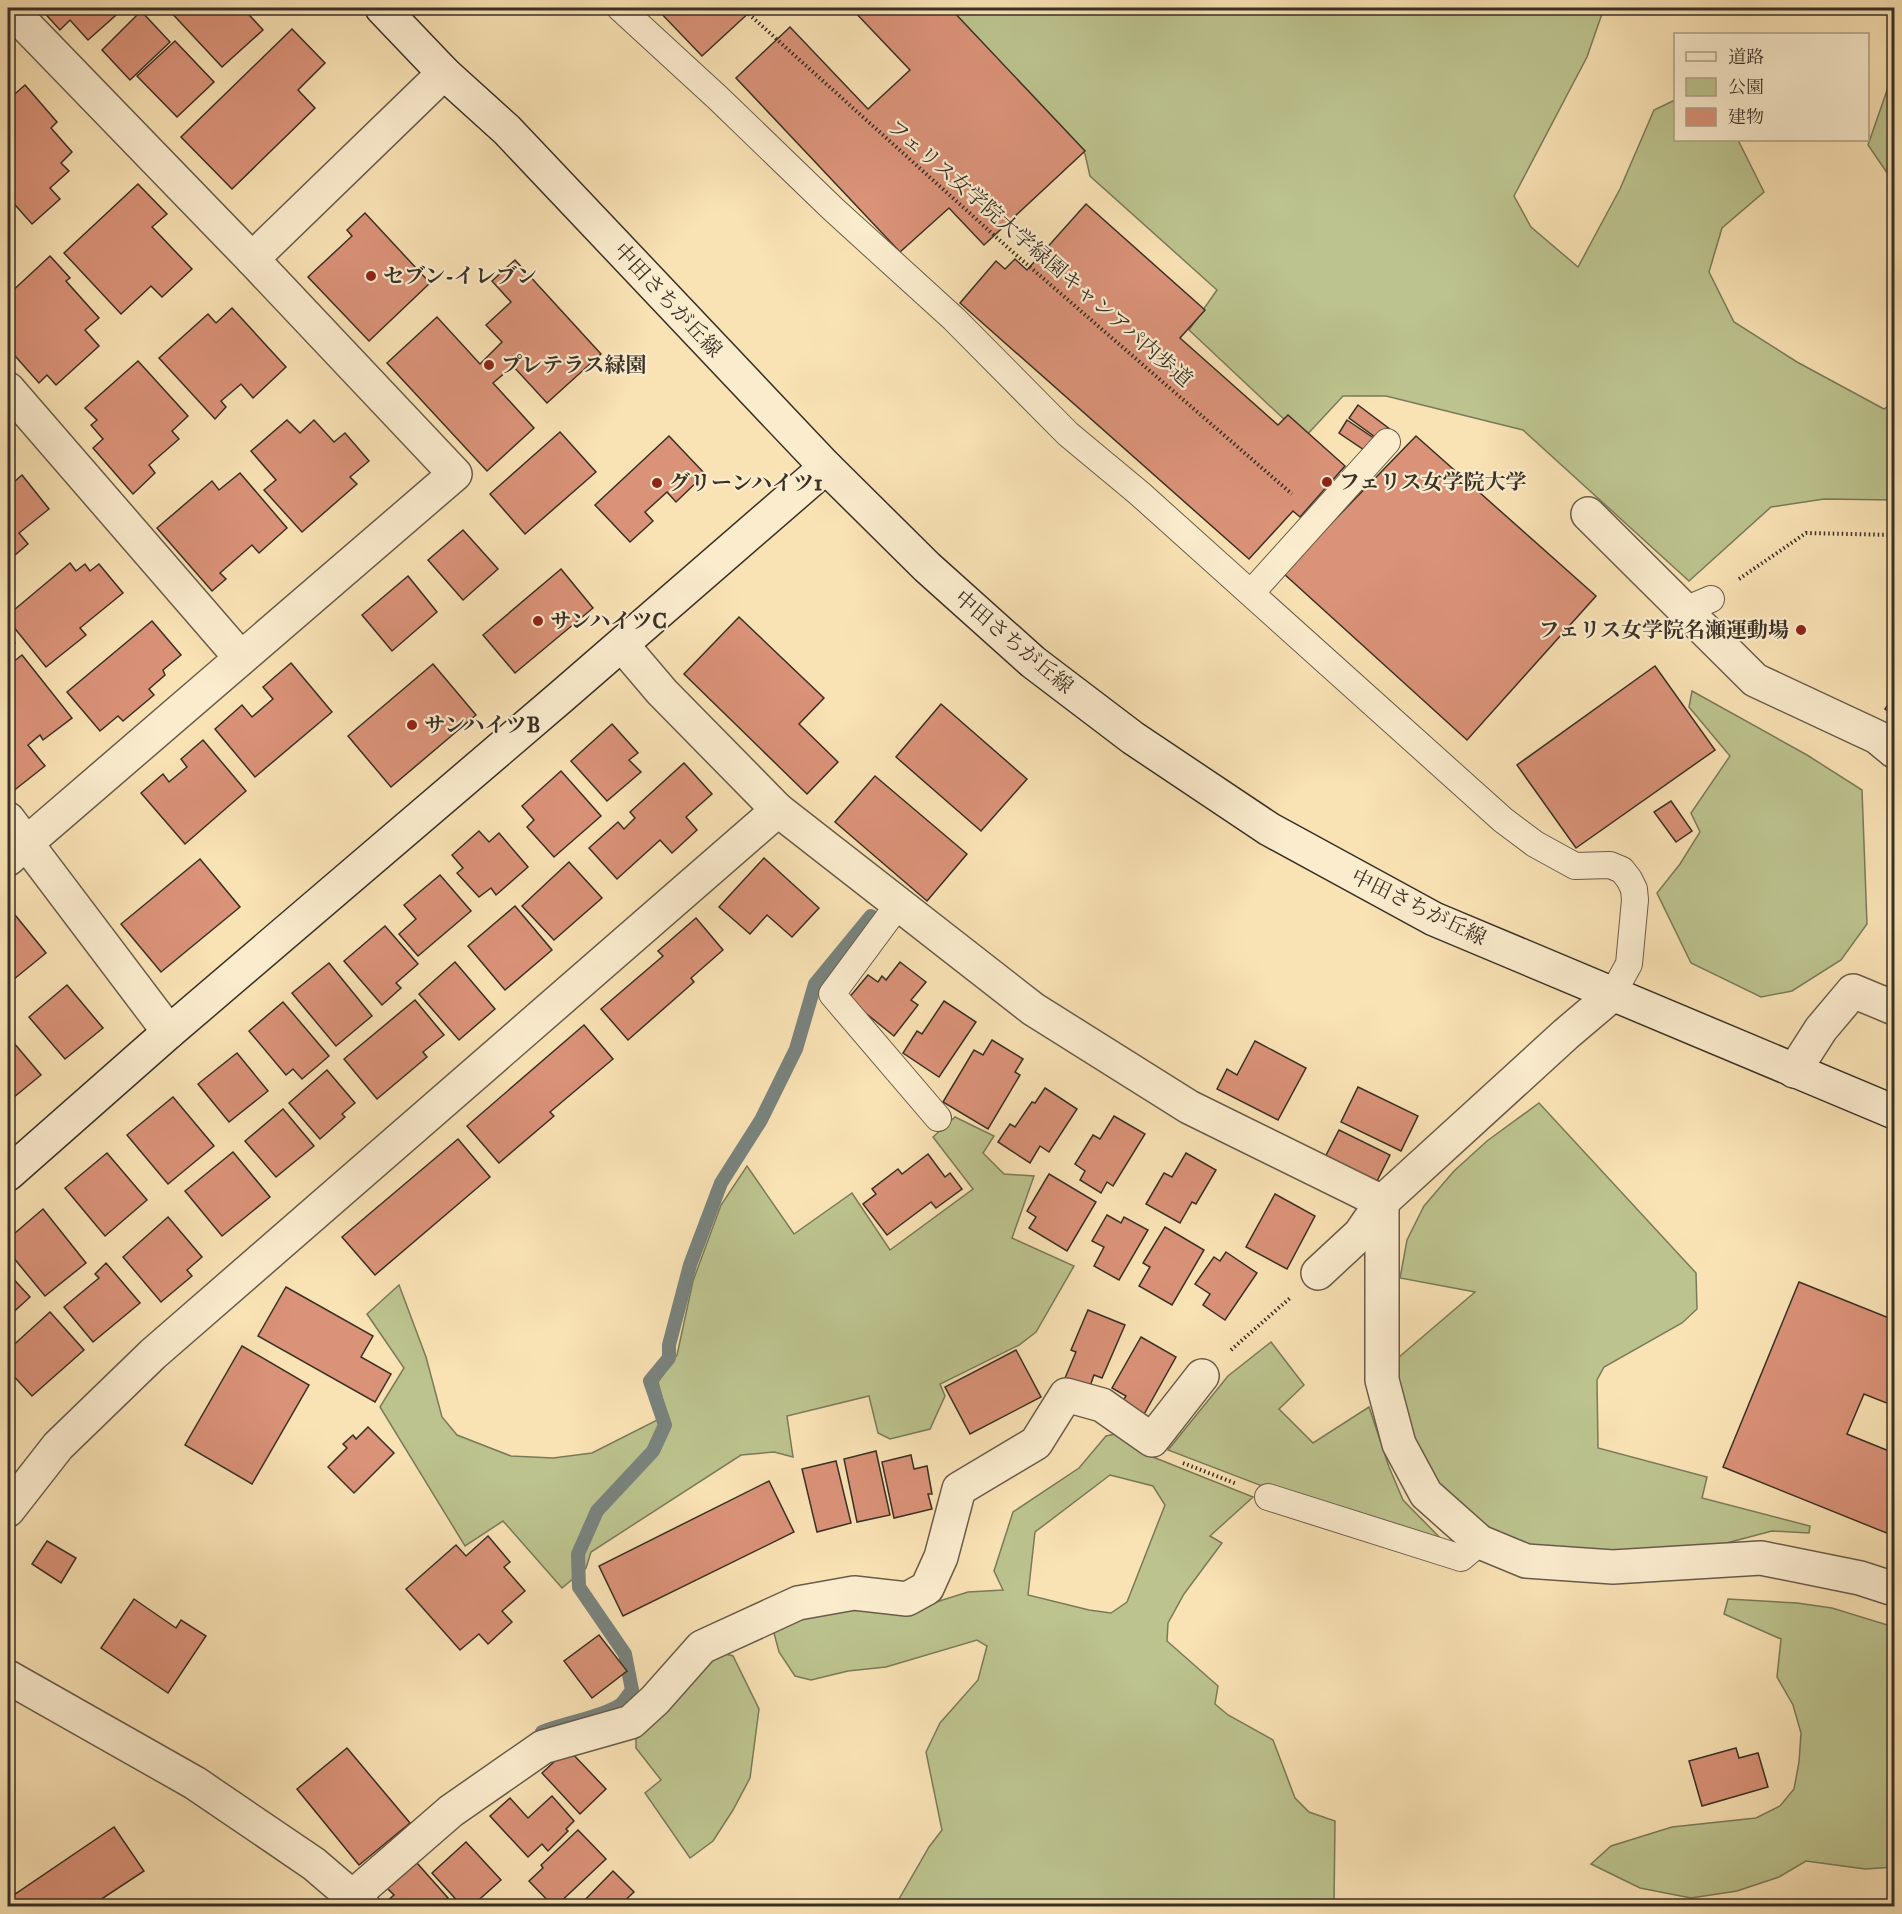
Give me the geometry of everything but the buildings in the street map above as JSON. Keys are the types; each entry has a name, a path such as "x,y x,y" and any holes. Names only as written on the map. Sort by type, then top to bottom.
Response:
{"street":[{"path":"9,8 252,259 455,474 241,658 14,840 169,1032"},
{"name":"中田さちが丘線","path":"382,8 444,73 507,130 826,467 927,567 1033,662 1133,738 1269,830 1434,919 1894,1112"},
{"path":"252,259 444,73"},
{"path":"8,389 241,658"},
{"path":"8,1174 169,1032 622,645 826,467"},
{"path":"1588,514 1698,604 1755,680 1877,737 1894,751"},
{"path":"622,645 662,692 778,810 1033,1009 1189,1107 1382,1202"},
{"path":"8,1509 58,1446 153,1354 778,810"},
{"path":"1794,1071 1821,1029 1853,991 1894,1008"},
{"path":"1318,1273 1360,1234 1382,1202 1612,994"},
{"path":"1382,1202 1383,1380 1399,1444 1426,1494 1480,1542 1526,1561 1602,1566 1761,1558 1860,1578 1894,1589"},
{"path":"8,1677 195,1783 314,1864 357,1902 451,1811 543,1747 631,1722 655,1700 702,1647 798,1603 854,1593 907,1599 927,1588 941,1557 959,1489 1036,1443 1066,1395 1102,1405 1152,1440 1202,1376"}],"lane":[{"path":"620,8 954,319 1068,434 1139,493 1503,820 1535,844 1575,866 1610,865 1622,870 1634,889 1634,910 1629,963 1612,994"},
{"path":"1251,593 1387,442"},
{"path":"898,905 832,994 938,1118"},
{"path":"1268,1497 1461,1558 1480,1542"}],"path":[{"name":"フェリス女学院大学緑園キャンアパ内歩道","path":"742,8 1015,254 1319,518"},
{"path":"1698,604 1806,533 1894,535"},
{"path":"1202,1376 1318,1273"},
{"path":"1152,1440 1161,1454 1268,1497"}],"green space":[{"path":"945,8 1604,8 1587,57 1514,196 1531,227 1578,267 1620,189 1654,110 1674,100 1674,141 1738,141 1764,192 1722,228 1709,272 1734,322 1797,362 1884,409 1894,402 1894,500 1824,499 1771,507 1689,581 1523,430 1386,396 1343,396 1304,438 1189,330 1217,290 1090,176 1085,154"},
{"path":"1894,59 1894,183 1868,145 1892,76"},
{"path":"1692,691 1807,755 1862,790 1867,924 1841,960 1792,991 1761,997 1691,963 1657,893 1680,864 1700,832 1691,813 1730,756 1689,707"},
{"path":"1539,1103 1696,1273 1697,1309 1682,1323 1604,1367 1597,1380 1598,1448 1707,1477 1702,1498 1810,1526 1809,1533 1772,1531 1719,1545 1640,1553 1509,1544 1447,1502 1408,1444 1392,1363 1475,1292 1400,1278 1407,1240 1424,1206 1454,1171 1487,1141"},
{"path":"955,1117 994,1136 983,1153 1004,1174 1034,1176 1012,1238 1074,1266 1036,1332 1019,1345 940,1384 945,1396 930,1429 890,1439 878,1433 869,1396 787,1416 793,1457 774,1452 741,1455 591,1552 586,1568 562,1588 503,1521 465,1546 380,1407 404,1368 367,1314 399,1285 426,1357 442,1417 457,1435 511,1456 553,1458 592,1453 659,1419 664,1436 669,1424 658,1382 677,1355 693,1281 721,1205 747,1166 794,1234 852,1193 890,1250 973,1189 933,1137"},
{"path":"1271,1342 1304,1385 1279,1409 1313,1443 1369,1407 1389,1467 1403,1500 1446,1544 1304,1502 1168,1450 1228,1376"},
{"path":"1120,1433 1148,1455 1253,1497 1210,1536 1222,1543 1184,1594 1168,1623 1167,1641 1218,1686 1215,1704 1228,1715 1273,1740 1295,1798 1309,1812 1335,1821 1334,1906 895,1906 929,1847 942,1830 926,1752 940,1723 978,1680 987,1646 977,1640 886,1667 848,1671 811,1680 795,1676 779,1652 774,1633 777,1626 838,1606 933,1603 968,1592 1003,1590 994,1571 1013,1512 1079,1468 1106,1436","holes":["1110,1475 1153,1486 1165,1505 1127,1602 1111,1613 1028,1595 1035,1532"]},
{"path":"1728,1599 1797,1603 1832,1608 1894,1627 1894,1867 1865,1869 1806,1861 1779,1877 1737,1891 1691,1898 1640,1888 1591,1864 1611,1846 1672,1827 1756,1818 1780,1806 1794,1789 1801,1733 1793,1705 1777,1677 1781,1639 1724,1614"},
{"path":"715,1651 733,1656 759,1709 750,1778 713,1841 690,1858 645,1793 661,1780 636,1748 636,1728"}],"waterway":[{"path":"542,1732 612,1709 622,1704 632,1690 625,1654 579,1587 578,1554 597,1511 653,1451 665,1425 650,1381 669,1358 669,1345 690,1265 721,1183 761,1120 796,1049 815,984 871,916"}],"place":[{"name":"セブン-イレブン","path":"371,276"},
{"name":"プレテラス緑園","path":"489,365"},
{"name":"フェリス女学院大学","path":"1327,482"},
{"name":"グリーンハイツ1","path":"657,483"},
{"name":"サンハイツC","path":"538,621"},
{"name":"フェリス女学院名瀬運動場","path":"1801,630"},
{"name":"サンハイツB","path":"412,725"}]}
